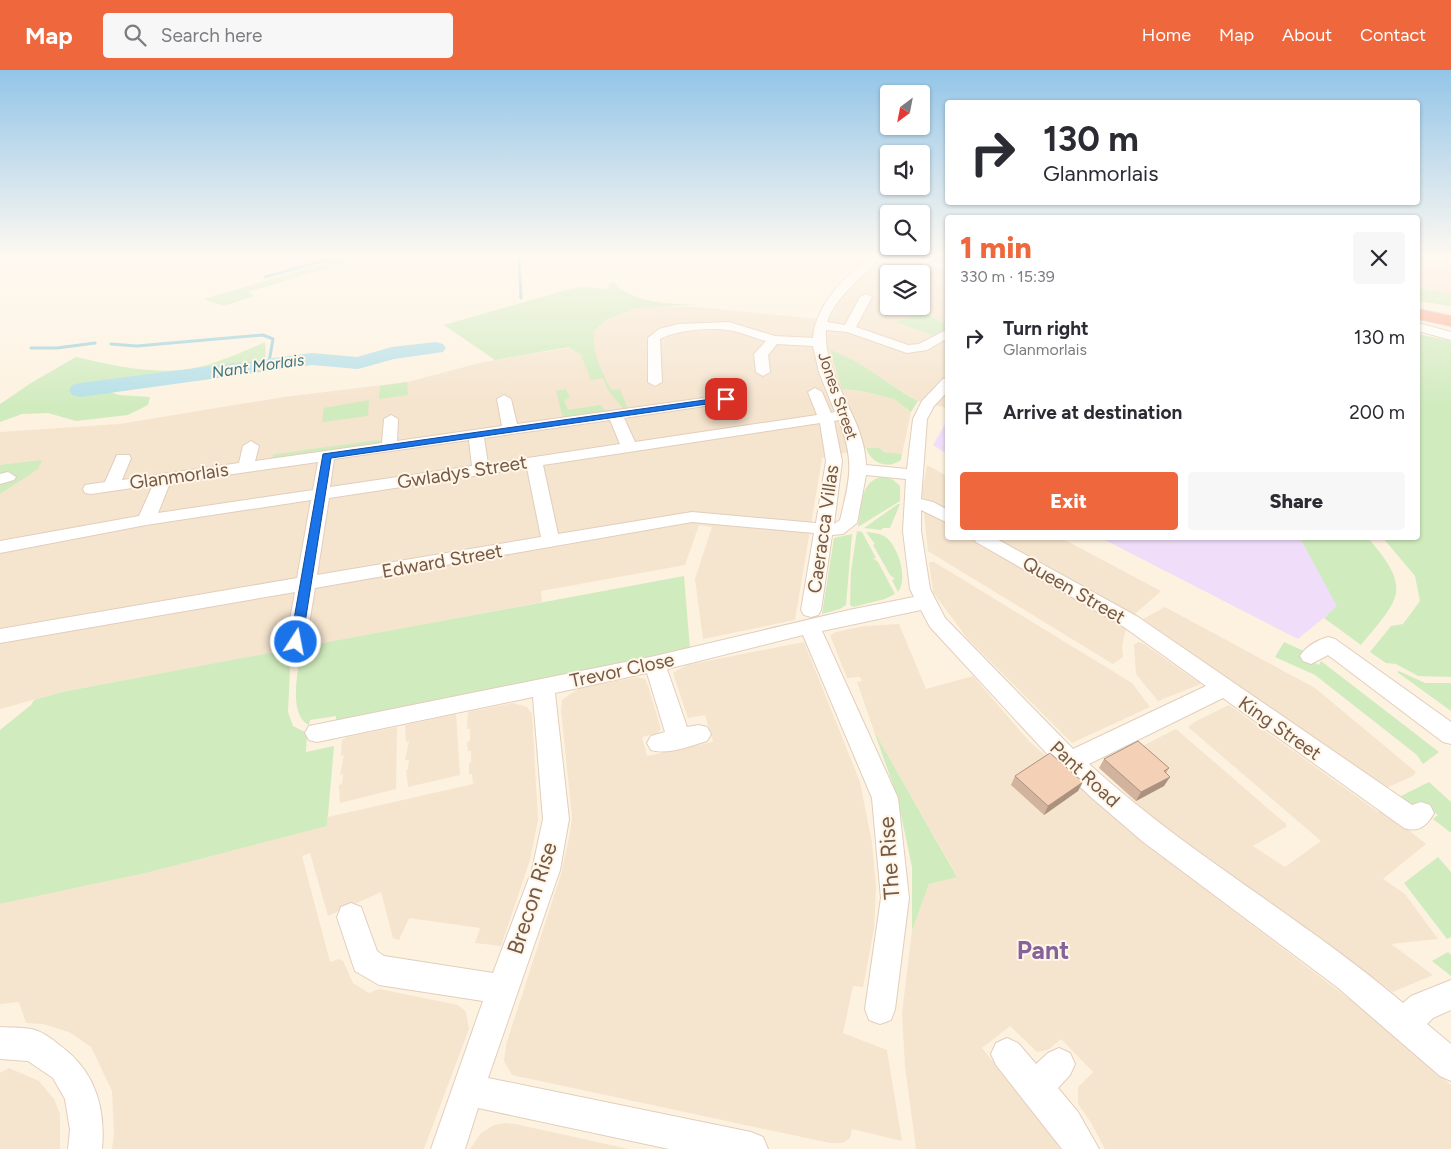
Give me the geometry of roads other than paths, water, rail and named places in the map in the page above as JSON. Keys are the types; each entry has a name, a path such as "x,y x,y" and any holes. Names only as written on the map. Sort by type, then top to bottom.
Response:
{"highway":[{"path":"1425,307 1451,312"},
{"path":"1420,314 1451,320"}],"street":[{"name":"Jones Street","path":"829,307 820,326 820,342 827,371 858,453 858,469 848,523"},
{"path":"850,329 862,307"},
{"path":"655,382 654,338 663,332 679,328 729,326 774,340 820,342"},
{"path":"820,326 850,329 900,347 912,349 922,347 945,335"},
{"path":"1420,328 1451,336"},
{"path":"763,372 762,354 774,340"},
{"name":"Pant Road","path":"945,385 927,404 920,419 912,502 916,570 925,602 937,622 1070,762 1151,833 1348,976 1405,1023 1451,1065"},
{"name":"Caeracca Villas","path":"810,618 834,461 834,448 815,392"},
{"path":"504,399 510,429"},
{"name":"Glanmorlais","path":"91,489 726,399"},
{"path":"616,415 629,447"},
{"name":"Gwladys Street","path":"0,547 146,520 845,415"},
{"path":"389,447 391,419"},
{"path":"476,434 481,470"},
{"name":"Glanmorlais","path":"246,467 251,446"},
{"path":"296,642 327,456"},
{"name":"Glanmorlais","path":"112,485 123,458"},
{"path":"534,462 551,542"},
{"path":"858,469 914,475"},
{"path":"146,520 164,478"},
{"path":"912,502 927,506 945,516"},
{"name":"Edward Street","path":"0,636 692,517 837,530 848,523"},
{"name":"Queen Street","path":"985,540 1139,628"},
{"name":"Trevor Close","path":"317,733 655,664 810,618 925,602"},
{"name":"The Rise","path":"810,618 885,798 895,898 880,1009"},
{"name":"King Street","path":"1139,628 1222,688 1413,820 1421,813"},
{"path":"1311,656 1319,648 1328,644 1451,735"},
{"path":"655,664 679,738"},
{"name":"Brecon Rise","path":"448,1149 502,989 546,870 556,819 543,687"},
{"path":"1070,762 1222,688"},
{"path":"352,916 365,962 379,970 502,989"},
{"path":"1405,1023 1422,1007 1451,995"},
{"path":"0,1042 33,1045 64,1067 81,1094 87,1130 85,1149"},
{"path":"1006,1054 1066,1124 1082,1149"},
{"path":"1035,1088 1059,1064"},
{"path":"469,1090 751,1149"}],"waterway":[{"path":"111,344 137,346 263,335 273,339 269,361"},
{"path":"31,348 57,348 95,343"},
{"name":"Nant Morlais","path":"80,390 312,359 340,363 358,363 392,353 436,348"},
{"name":"Nant Morlais","path":"269,361 272,365"}],"district":[{"name":"Pant","path":"1043,950"}]}
